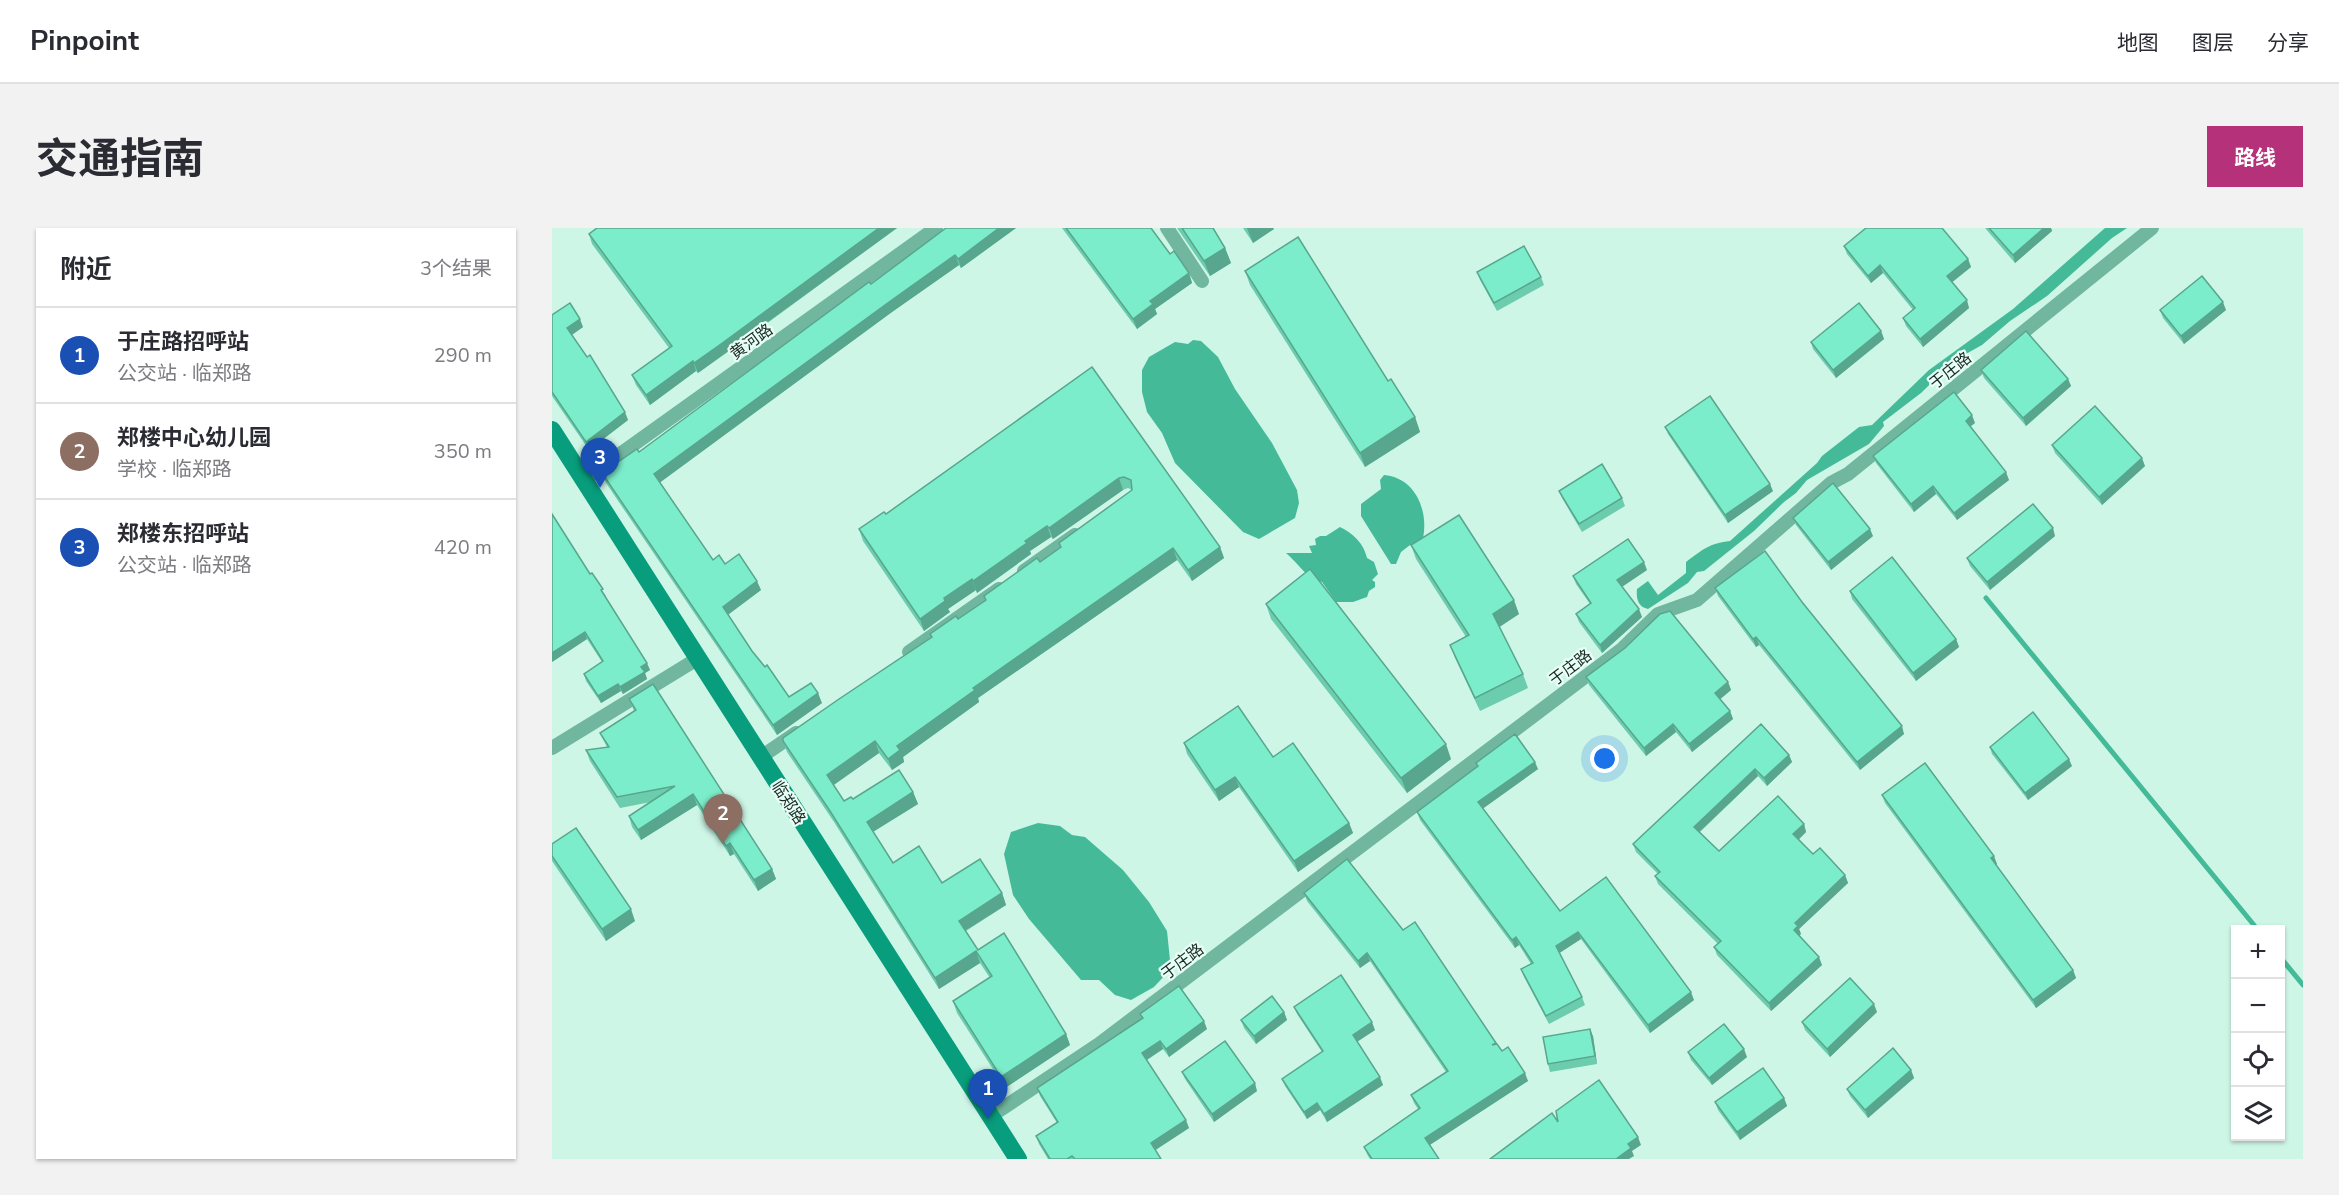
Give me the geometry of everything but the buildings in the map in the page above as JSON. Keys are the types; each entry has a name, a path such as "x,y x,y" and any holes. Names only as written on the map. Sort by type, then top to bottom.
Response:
{"main road":[{"name":"临郑路","path":"555,442 584,480 1018,1159"}],"street":[{"name":"黄河路","path":"584,480 936,228"},
{"path":"1167,228 1202,281"},
{"name":"于庄路","path":"991,1116 1099,1044 1622,649 1658,614 1697,600 1830,483 1848,474 2152,228"},
{"path":"896,662 1089,525"},
{"path":"552,748 697,659"},
{"path":"761,757 809,723"}],"shaded area":[{"path":"2105,228 2127,228 2112,238 2047,296 2010,321 1982,345 1955,360 1921,393 1883,422 1884,426 1869,444 1807,480 1754,531 1704,571 1697,572 1688,583 1648,609 1640,604 1637,599 1637,589 1648,581 1658,595 1686,573 1686,562 1712,545 1730,541 1822,456 1859,427 1872,425 1929,370 2013,309"},
{"path":"1193,340 1201,341 1218,357 1235,389 1272,443 1297,490 1299,503 1295,518 1259,539 1243,532 1175,463 1162,433 1147,412 1142,392 1142,370 1149,357 1175,342 1188,344"},
{"path":"1384,475 1406,483 1419,500 1423,511 1424,534 1421,546 1415,548 1410,545 1401,552 1396,564 1391,564 1361,516 1361,504 1381,489 1380,480"},
{"path":"1340,527 1357,540 1367,558 1374,562 1378,574 1372,580 1375,582 1375,587 1369,591 1367,597 1353,602 1336,602 1322,582 1307,574 1286,553 1312,553 1309,546 1316,545 1315,539 1326,536"},
{"path":"1038,823 1060,826 1072,835 1085,837 1123,870 1149,902 1167,931 1170,960 1167,973 1154,987 1131,1000 1115,995 1099,980 1081,980 1029,919 1013,895 1004,854 1011,832"}],"waterway":[{"path":"1986,598 2254,925"},
{"path":"2285,963 2303,985"}],"place":[{"name":"郑楼东招呼站","path":"600,488"},
{"name":"郑楼中心幼儿园","path":"723,844"},
{"name":"于庄路招呼站","path":"988,1119"}]}
